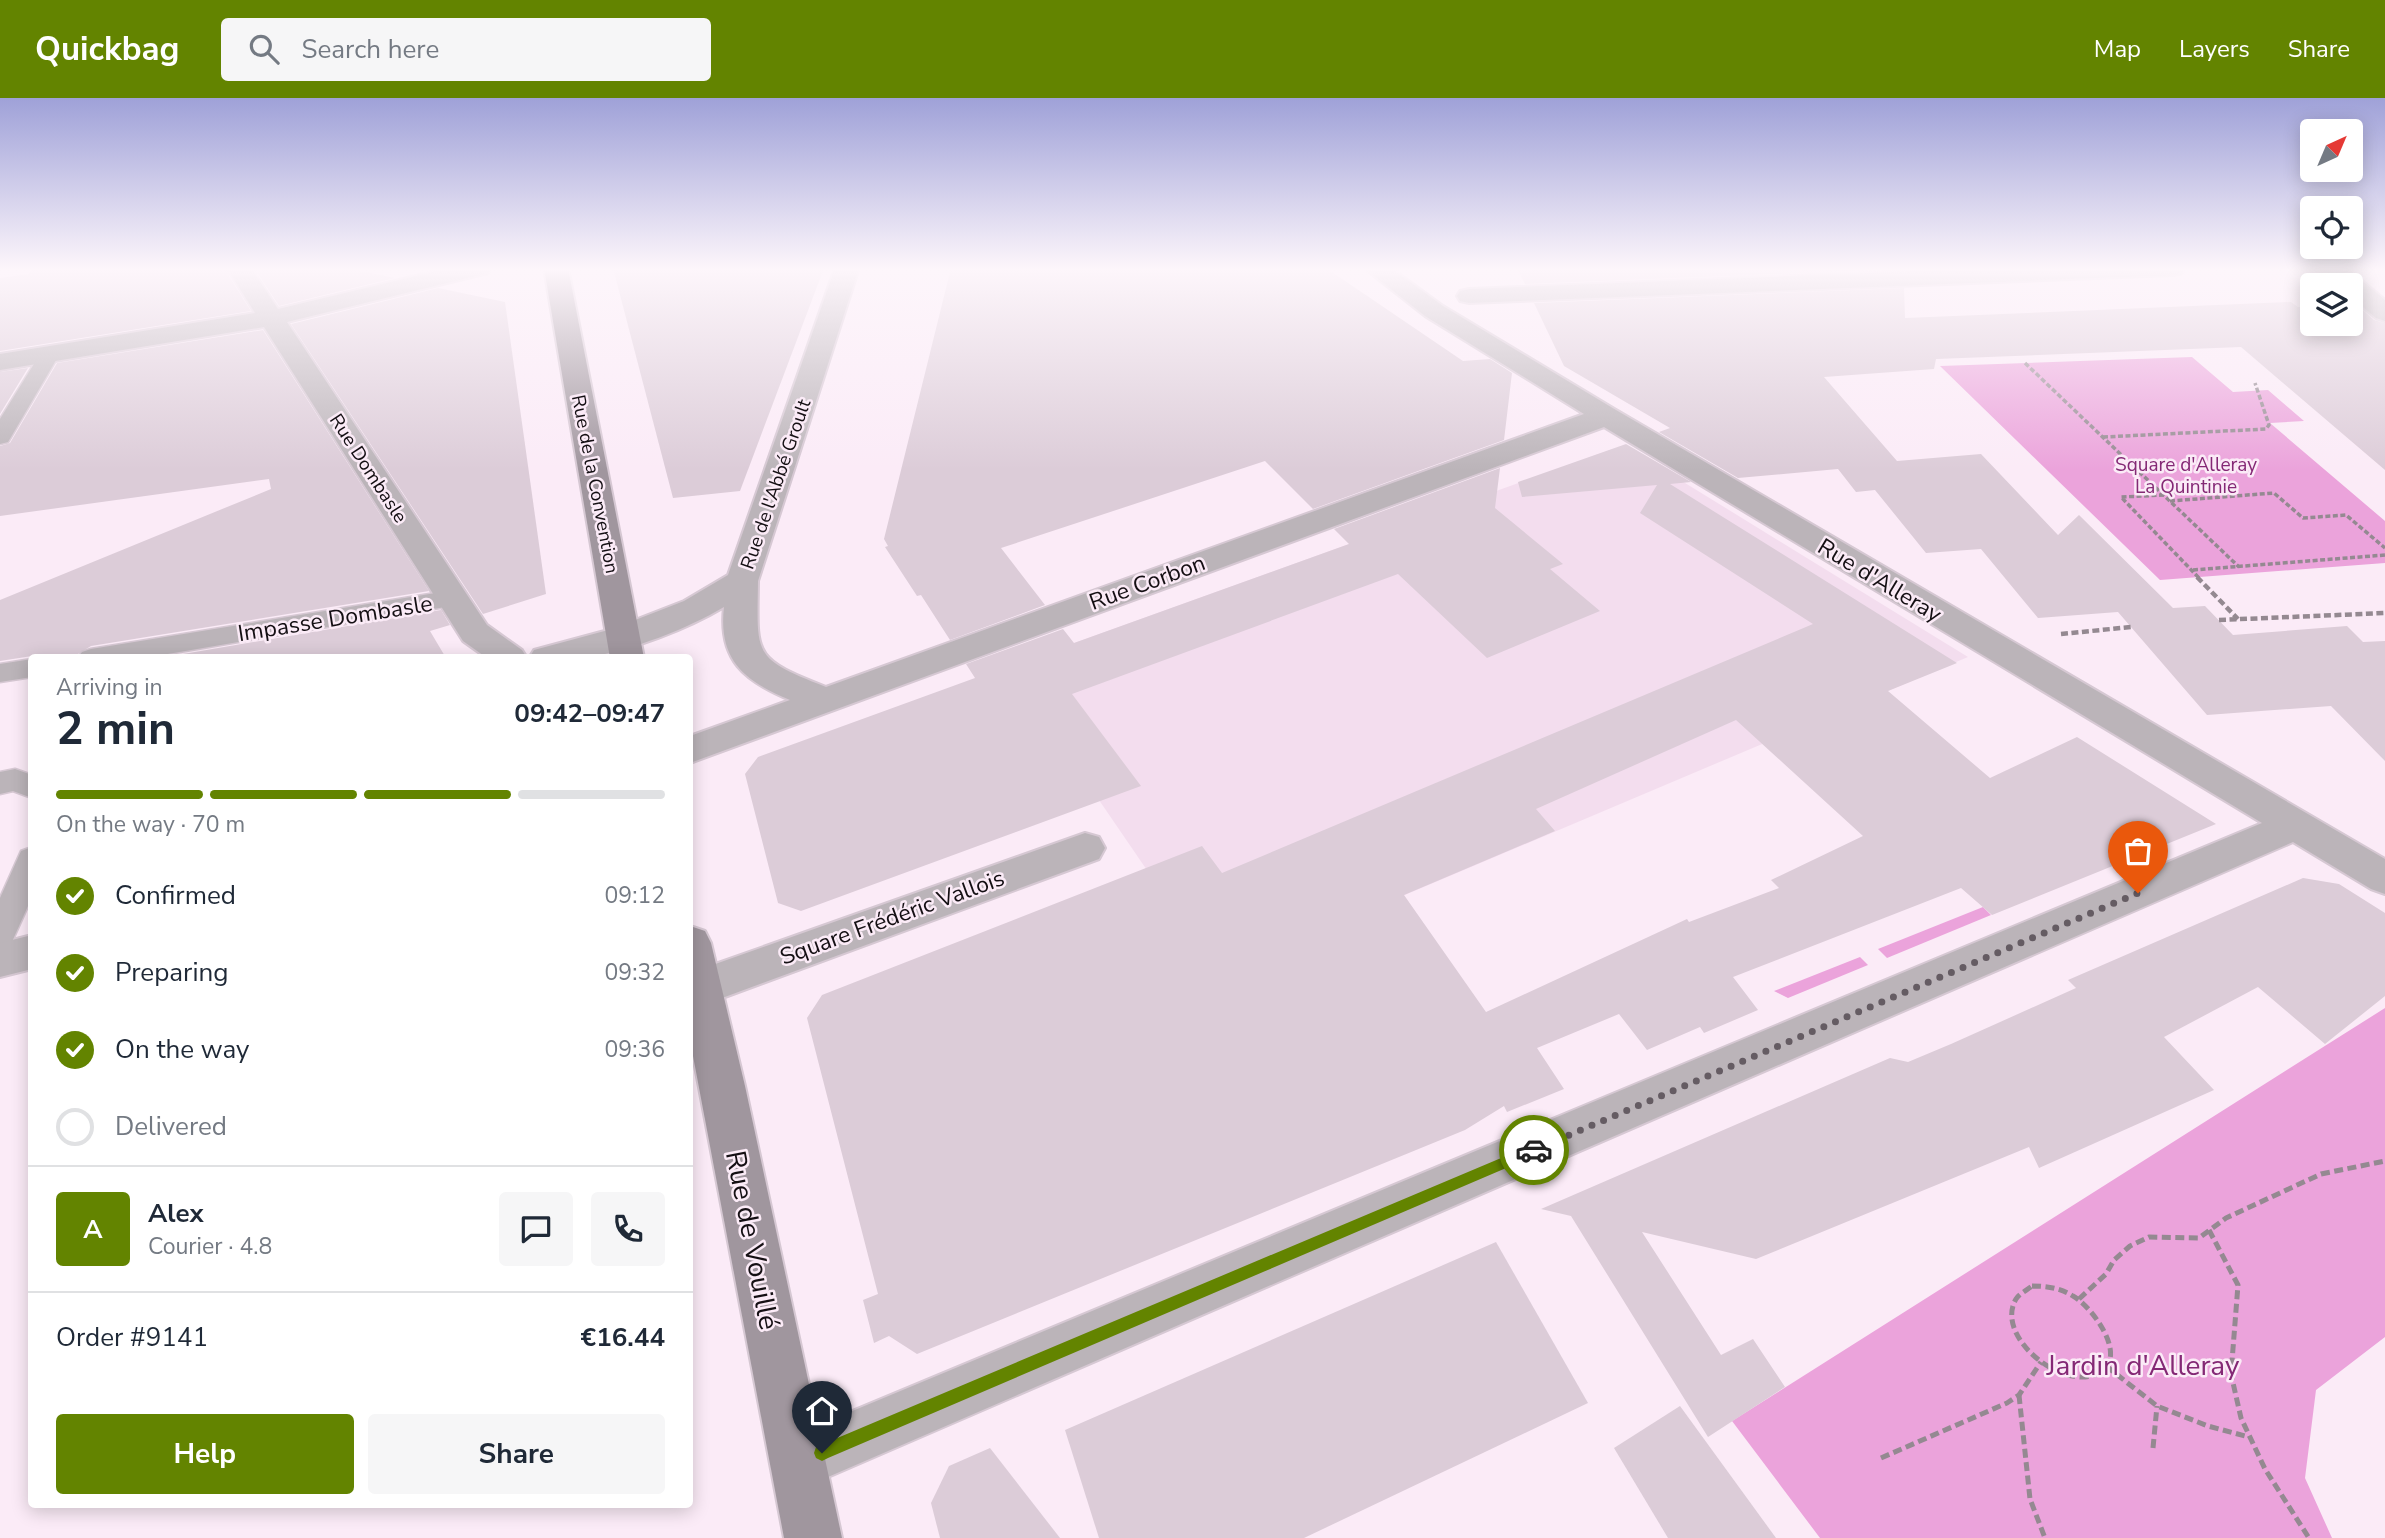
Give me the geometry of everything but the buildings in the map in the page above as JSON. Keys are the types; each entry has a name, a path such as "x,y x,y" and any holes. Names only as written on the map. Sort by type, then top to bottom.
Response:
{"main road":[{"name":"Rue de la Convention","path":"568,335 625,648"},
{"name":"Rue de Vouillé","path":"694,965 813,1538"}],"street":[{"path":"0,362 168,335"},
{"name":"Rue Dombasle","path":"283,335 475,633 504,654"},
{"name":"Rue de l'Abbé Groult","path":"823,699 763,673 747,658 740,640 742,581 824,335"},
{"name":"Rue d'Alleray","path":"1474,335 2385,878"},
{"name":"Rue Corbon","path":"693,749 823,699 1606,416"},
{"name":"Rue de l'Abbé Groult","path":"625,648 742,581"},
{"path":"578,654 625,648"},
{"path":"799,1462 2297,825"},
{"name":"Square Frédéric Vallois","path":"694,965 1085,848"},
{"path":"0,960 28,953"}],"lane":[{"path":"0,437 49,355"},
{"name":"Impasse Dombasle","path":"115,654 454,598"},
{"path":"0,673 28,669"},
{"path":"0,783 15,780 28,785"},
{"path":"0,935 28,868"}],"path":[{"path":"2025,363 2239,566"},
{"path":"2103,437 2266,429 2269,425 2255,383"},
{"path":"2170,501 2274,493 2303,518 2346,515 2385,548"},
{"path":"2164,495 2120,497 2238,619"},
{"path":"2192,570 2385,555"},
{"path":"2219,620 2385,613"},
{"path":"2020,662 2059,634 2132,627"},
{"path":"2079,1299 2130,1246 2149,1237 2199,1238 2226,1218 2321,1174 2385,1161"},
{"path":"2209,1230 2238,1285 2231,1374 2241,1418 2265,1469 2309,1538"},
{"path":"2032,1286 2047,1286 2079,1299 2093,1312 2110,1342 2106,1366 2097,1376 2084,1378 2068,1376 2041,1362 2023,1346 2014,1330 2011,1315 2020,1292 2032,1286"},
{"path":"1881,1458 1989,1412 2019,1395 2041,1362"},
{"path":"2106,1366 2157,1406 2208,1426 2250,1437"},
{"path":"2019,1395 2030,1499 2045,1538"},
{"path":"2153,1448 2157,1406"}],"shaded area":[{"path":"1613,449 1633,451 1968,657 1218,974 1008,667"}],"green space":[{"name":"Square d'Alleray La Quintinie","path":"2192,357 2233,392 2268,390 2304,421 2270,423 2385,521 2385,563 2160,580 1940,366"},
{"path":"1983,907 1991,915 1887,958 1878,949"},
{"path":"1860,957 1868,965 1788,998 1774,991"},
{"name":"Jardin d'Alleray","path":"2385,1008 2385,1337 2316,1390 2305,1478 2332,1538 1820,1538 1732,1421"}],"way so far":[{"path":"1534,1150 2138,893"}],"route":[{"path":"822,1453 1534,1150"}]}
